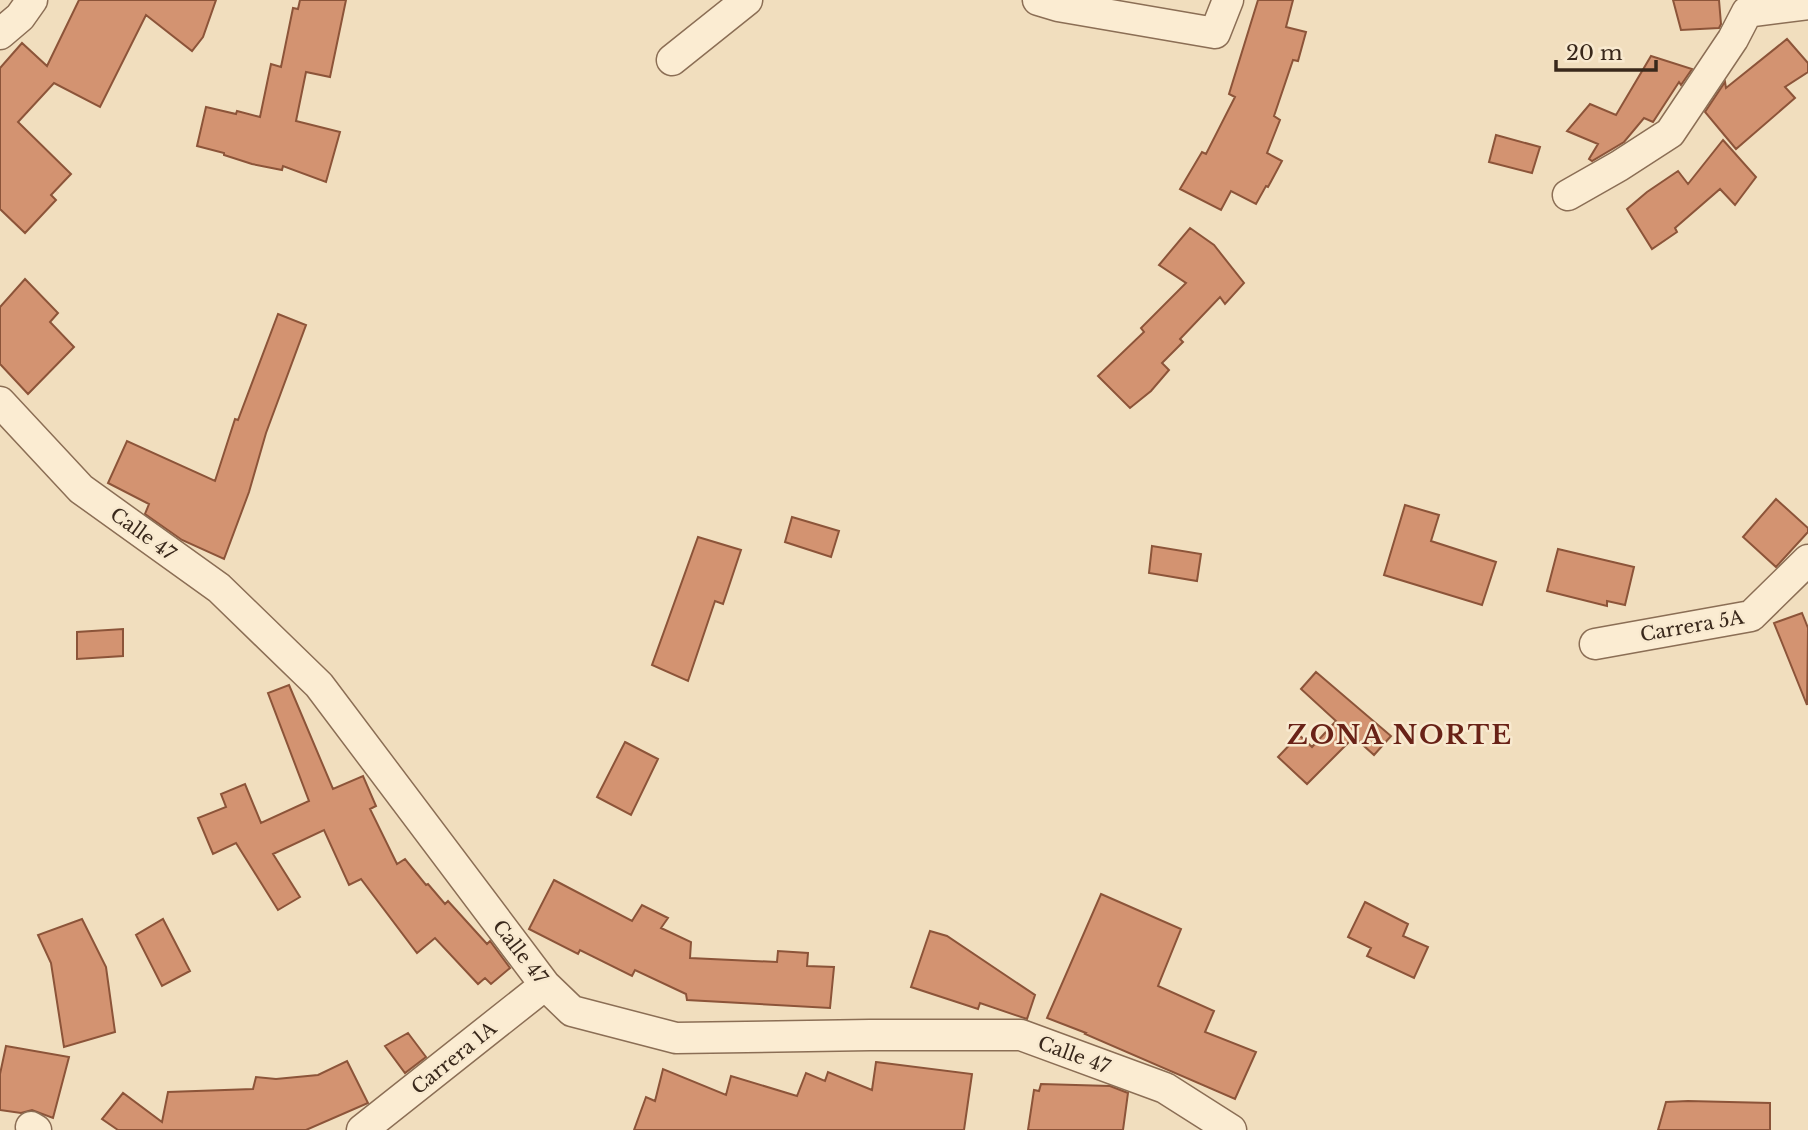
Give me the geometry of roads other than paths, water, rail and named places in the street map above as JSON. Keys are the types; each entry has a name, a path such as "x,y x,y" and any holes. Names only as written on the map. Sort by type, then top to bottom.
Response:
{"street":[{"path":"0,34 20,17 32,0"},
{"path":"672,60 747,0"},
{"path":"1038,0 1058,6 1215,33 1228,0"},
{"path":"1567,195 1619,166 1670,132 1733,38 1745,6 1808,4"},
{"name":"Calle 47","path":"0,402 81,489 219,588 319,685 545,985 572,1011 676,1038 1021,1035 1165,1088 1231,1130"},
{"name":"Carrera 5A","path":"1595,644 1751,616 1808,559"},
{"name":"Carrera 1A","path":"362,1130 545,985"}],"district":[{"name":"ZONA NORTE","path":"1400,735"}]}
